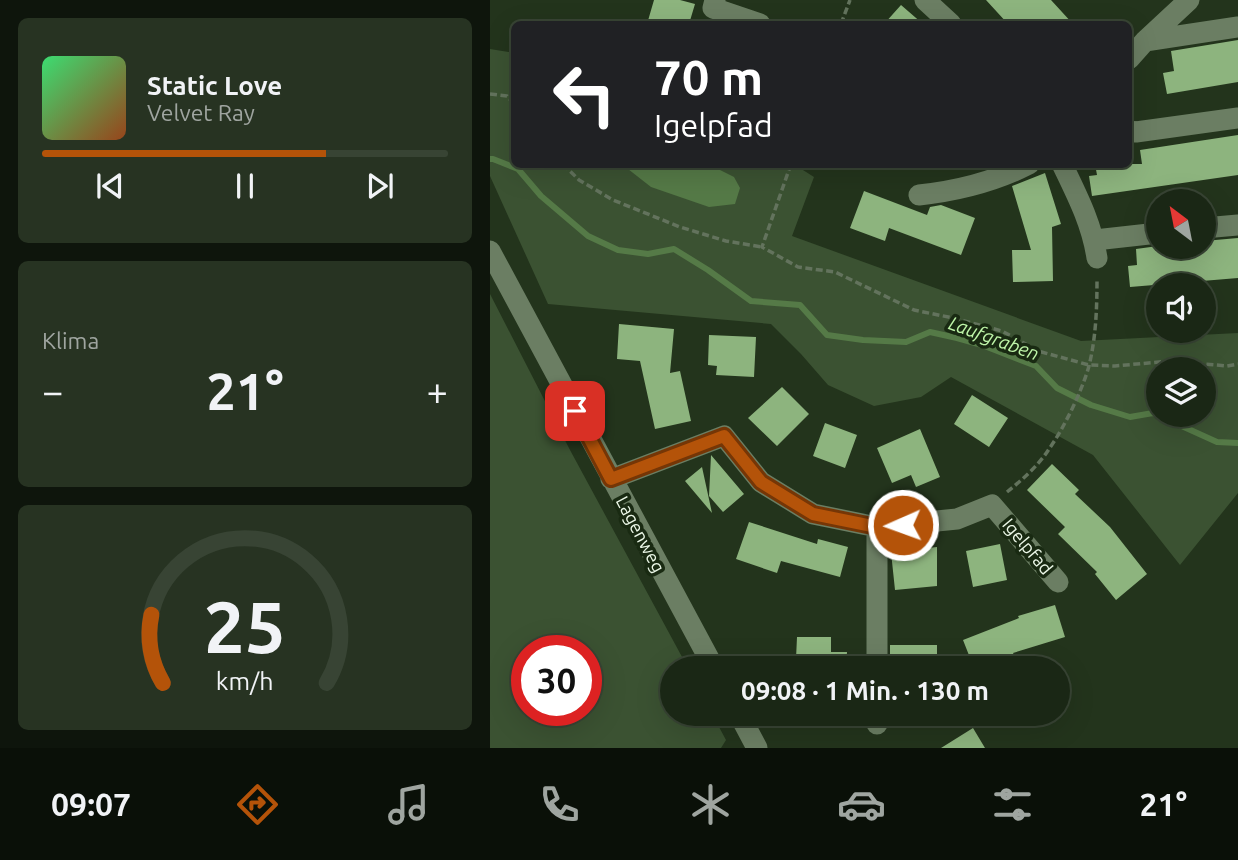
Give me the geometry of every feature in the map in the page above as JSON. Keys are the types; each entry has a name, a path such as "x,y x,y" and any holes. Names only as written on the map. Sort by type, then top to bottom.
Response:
{"street":[{"path":"715,0 713,8 753,21"},
{"path":"925,0 948,21"},
{"path":"1132,56 1189,0"},
{"path":"1145,41 1238,27"},
{"path":"1132,131 1238,118"},
{"path":"919,195 968,186 1018,168"},
{"path":"1064,168 1081,202 1096,249 1146,236"},
{"path":"1216,228 1238,225"},
{"name":"Lagenweg","path":"490,251 707,656"},
{"name":"Igelpfad","path":"611,479 724,436 761,482 813,514 877,527 957,519 992,505 1058,582"},
{"path":"877,527 877,656"},
{"path":"745,726 757,748"}],"path":[{"path":"842,21 850,0"},
{"path":"490,94 507,96 511,101"},
{"path":"567,168 579,180 613,200 680,227 726,241 762,247 798,267 835,272 914,310 1002,331 1038,351 1089,365 1170,362 1238,365"},
{"path":"762,247 790,168"},
{"path":"992,505 1020,482 1049,451 1081,390 1089,365 1097,316 1096,249"}],"shaded area":[{"path":"490,49 511,52 511,168 800,168 814,177 792,236 1081,341 1146,338 1146,343 1216,343 1216,334 1238,333 1238,493 1180,565 1093,455 951,377 921,397 874,406 828,385 771,324 548,304 490,176"},
{"path":"716,168 734,177 740,188 735,204 709,207 651,187 628,169"},
{"path":"490,294 570,450 682,656 660,656 660,726 718,726 726,740 721,748 490,748"}],"building":[{"path":"654,0 680,0 695,4 690,21 648,21"},
{"path":"986,0 1051,0 1070,21 1005,21"},
{"path":"901,5 920,21 887,21"},
{"path":"1238,40 1238,82 1167,94 1163,73 1174,71 1171,51"},
{"path":"1238,135 1238,175 1092,196 1089,176 1097,175 1096,168 1132,168 1132,164 1142,164 1140,150"},
{"path":"1045,173 1061,224 1052,227 1053,281 1013,282 1012,250 1031,250 1012,186"},
{"path":"864,191 927,215 930,207 941,205 975,218 961,255 889,228 885,241 850,228"},
{"path":"1238,238 1238,278 1216,280 1216,273 1146,273 1146,286 1130,287 1128,266 1137,265 1136,249 1146,248 1146,259 1216,259 1216,240"},
{"path":"619,324 674,329 670,373 680,371 691,421 655,429 640,361 617,359"},
{"path":"709,335 756,337 754,377 716,375 717,366 708,365"},
{"path":"782,387 809,414 777,446 748,418"},
{"path":"972,395 1008,418 989,447 954,424"},
{"path":"825,423 857,435 845,468 813,456"},
{"path":"920,429 940,477 916,487 911,475 892,483 877,448"},
{"path":"711,455 744,494 723,512 709,496"},
{"path":"1052,464 1079,490 1075,494 1110,527 1147,574 1116,600 1095,574 1097,572 1058,534 1065,527 1027,490"},
{"path":"702,467 712,513 685,481"},
{"path":"749,522 817,544 818,539 848,547 840,577 781,561 777,573 736,559"},
{"path":"1000,544 1007,580 973,587 966,551"},
{"path":"937,547 937,586 895,590 891,552"},
{"path":"1055,605 1065,637 1013,653 1011,656 969,656 963,640 1019,618 1018,616"},
{"path":"797,637 831,637 831,652 847,652 847,656 796,656"},
{"path":"890,645 937,645 937,656 890,656"},
{"path":"973,728 985,748 941,748"}],"waterway":[{"name":"Laufgraben","path":"490,159 511,166"},
{"name":"Laufgraben","path":"516,168 541,196 588,236 618,250 648,254 674,249 751,301 800,305 827,335 906,342 930,332 957,338 1036,366 1057,388 1091,405 1130,417 1153,413 1217,442 1238,443"}],"route":[{"path":"575,411 611,479 724,436 761,482 813,514 877,527 903,525"}]}
